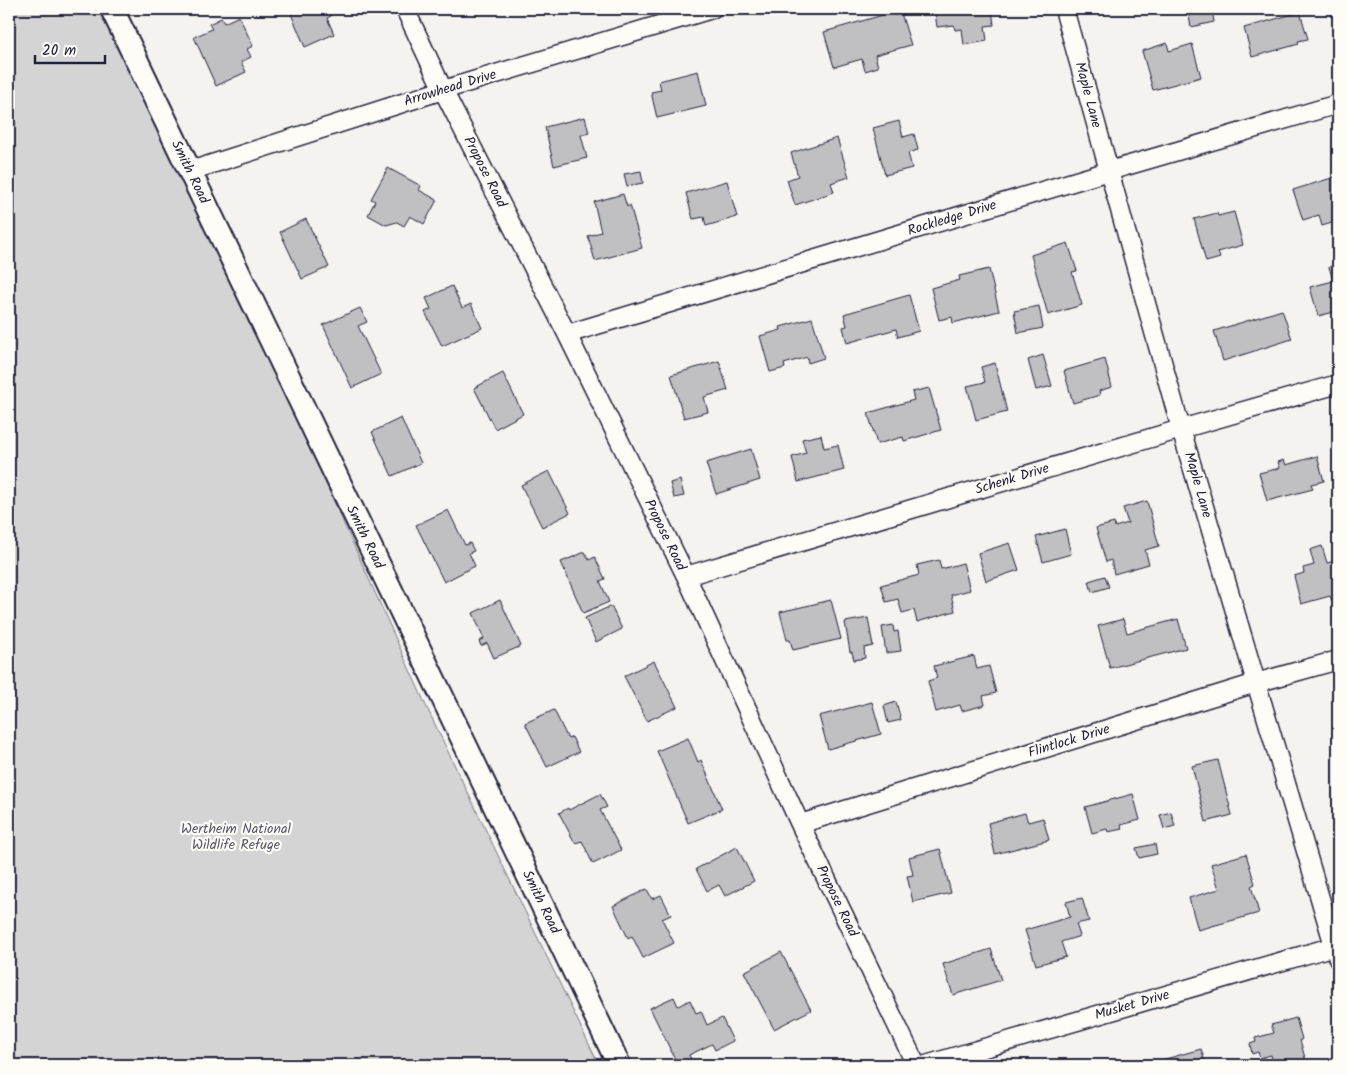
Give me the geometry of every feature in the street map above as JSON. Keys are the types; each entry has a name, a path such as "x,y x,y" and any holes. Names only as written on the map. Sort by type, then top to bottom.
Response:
{"street":[{"name":"Smith Road","path":"112,9 619,1065"},
{"name":"Propose Road","path":"405,9 443,90 567,334 686,576 800,824 916,1065"},
{"name":"Arrowhead Drive","path":"190,171 443,90 712,9"},
{"name":"Maple Lane","path":"1064,9 1182,429 1256,683 1337,950"},
{"name":"Rockledge Drive","path":"567,334 1338,104"},
{"name":"Schenk Drive","path":"686,576 1338,384"},
{"name":"Flintlock Drive","path":"800,824 1256,683 1338,660"},
{"name":"Musket Drive","path":"926,1065 1337,950"}],"green space":[{"name":"Wertheim National Wildlife Refuge","path":"9,9 112,9 427,708 599,1065 9,1065"}],"building":[{"path":"289,9 328,9 331,16 327,18 334,34 305,47"},
{"path":"949,9 992,9 994,25 985,26 987,41 964,45 962,29 955,30 954,25 937,27 935,13 950,11"},
{"path":"1212,9 1214,22 1191,27 1188,11"},
{"path":"900,10 911,45 875,55 878,67 865,71 862,59 834,67 824,32"},
{"path":"1300,12 1308,39 1298,41 1299,44 1252,57 1244,28"},
{"path":"239,16 253,46 247,49 251,57 241,62 246,72 216,86 194,37 212,29 209,24 221,18 224,23"},
{"path":"1167,43 1169,51 1192,44 1201,77 1153,90 1142,51"},
{"path":"698,71 706,106 657,118 651,92 661,90 659,81"},
{"path":"585,117 589,133 581,135 587,158 554,166 545,127"},
{"path":"899,121 903,137 914,134 918,150 908,153 912,168 885,175 873,128"},
{"path":"837,138 849,177 831,183 834,192 795,205 787,180 798,176 791,153"},
{"path":"388,168 421,186 419,190 437,200 424,224 410,216 404,226 397,222 386,225 368,215 375,201 371,199"},
{"path":"641,171 643,183 627,186 624,174"},
{"path":"1338,176 1338,221 1322,226 1319,215 1303,220 1293,190"},
{"path":"727,181 737,217 706,226 704,217 693,219 686,193"},
{"path":"623,194 627,207 630,205 642,248 595,261 588,236 601,232 594,202"},
{"path":"1234,212 1243,245 1218,252 1220,258 1206,262 1194,219 1217,213 1218,216"},
{"path":"306,219 329,267 302,279 280,232"},
{"path":"1068,243 1077,271 1072,272 1082,305 1048,315 1031,255"},
{"path":"1338,264 1338,311 1318,316 1310,287 1333,281 1329,267"},
{"path":"989,269 999,311 953,323 952,317 939,320 931,288 960,280 959,276"},
{"path":"452,286 462,308 471,304 482,328 442,346 425,312 431,309 426,298"},
{"path":"909,295 919,331 898,337 896,329 847,343 843,327 847,326 844,314"},
{"path":"1039,306 1043,328 1018,333 1014,311"},
{"path":"360,308 367,322 358,326 381,374 352,388 323,325"},
{"path":"1282,310 1292,339 1223,361 1214,331"},
{"path":"812,318 824,358 808,363 807,357 784,364 785,368 770,372 760,336 781,330 780,327"},
{"path":"1043,355 1052,386 1036,390 1028,360"},
{"path":"1105,359 1112,387 1099,391 1100,395 1073,403 1064,371"},
{"path":"719,361 728,390 704,397 708,412 684,418 671,375"},
{"path":"995,363 1007,412 976,420 967,386 985,382 981,367"},
{"path":"503,373 523,414 495,429 474,388"},
{"path":"929,388 941,430 904,441 903,437 877,444 868,413 914,400 912,392"},
{"path":"401,418 421,463 392,476 372,432"},
{"path":"821,435 824,448 838,445 844,470 798,482 792,457 806,453 802,439"},
{"path":"751,449 760,480 716,494 706,463"},
{"path":"1317,456 1324,481 1311,484 1313,489 1267,501 1259,473 1280,468 1278,462 1284,460 1286,465"},
{"path":"549,471 570,513 542,527 521,485"},
{"path":"680,480 684,496 674,498 670,483"},
{"path":"1147,501 1159,546 1145,550 1149,564 1114,574 1111,560 1106,562 1096,528 1114,523 1115,527 1128,523 1123,508"},
{"path":"448,510 465,545 470,543 474,551 469,553 475,566 444,582 416,525"},
{"path":"1065,529 1071,554 1043,562 1036,537"},
{"path":"1010,543 1019,570 986,581 978,553"},
{"path":"1322,546 1327,563 1338,560 1338,599 1332,601 1330,596 1301,604 1294,576 1304,573 1303,568 1314,565 1310,550"},
{"path":"585,552 589,560 595,557 605,579 600,581 609,602 583,613 561,562"},
{"path":"939,560 941,569 963,563 970,590 951,595 955,611 917,622 914,610 902,613 898,599 886,602 881,585 919,575 917,565"},
{"path":"1105,576 1109,587 1092,592 1089,581"},
{"path":"500,600 521,646 494,658 487,643 481,646 479,641 484,639 473,613"},
{"path":"831,600 841,639 793,650 790,640 787,640 780,612"},
{"path":"611,606 622,629 596,642 585,618"},
{"path":"868,618 873,646 864,648 865,658 854,660 852,652 850,652 845,622"},
{"path":"1123,619 1127,633 1178,619 1186,648 1110,668 1098,626"},
{"path":"893,625 894,632 898,631 901,651 886,653 882,627"},
{"path":"974,656 977,669 989,666 996,693 983,696 985,705 962,711 960,705 936,712 928,681 937,678 934,666"},
{"path":"654,661 677,707 647,721 624,676"},
{"path":"872,702 881,734 828,749 819,716"},
{"path":"896,702 901,720 888,723 884,706"},
{"path":"554,710 568,739 572,737 579,752 547,767 525,723"},
{"path":"688,738 698,762 701,760 722,809 688,823 657,751"},
{"path":"1218,760 1232,815 1206,822 1192,766"},
{"path":"600,794 607,807 600,810 621,850 593,864 582,841 575,843 559,813"},
{"path":"1133,794 1140,820 1121,825 1122,829 1108,832 1107,829 1092,833 1085,807"},
{"path":"1171,812 1175,826 1164,829 1160,815"},
{"path":"1025,813 1028,822 1043,818 1049,840 995,854 988,823"},
{"path":"1155,844 1157,854 1139,858 1136,848"},
{"path":"737,847 754,881 725,896 719,885 707,891 696,869"},
{"path":"940,849 951,893 913,902 907,876 913,875 909,857"},
{"path":"1246,854 1255,884 1251,886 1259,913 1198,930 1189,898 1219,889 1211,864"},
{"path":"647,889 652,899 661,895 671,915 662,919 674,943 643,958 632,936 628,938 613,906"},
{"path":"1082,898 1089,921 1076,924 1080,936 1061,942 1066,957 1036,965 1025,930 1070,917 1066,902"},
{"path":"991,949 1001,980 953,995 943,964"},
{"path":"781,952 811,1010 774,1029 744,972"},
{"path":"674,997 678,1006 690,1000 696,1013 701,1011 707,1025 722,1018 733,1041 715,1050 712,1044 689,1055 692,1061 678,1065 650,1008"},
{"path":"1296,1018 1307,1065 1273,1065 1271,1055 1260,1058 1258,1052 1252,1054 1250,1044 1256,1042 1255,1038 1274,1033 1271,1025"},
{"path":"1201,1049 1206,1065 1144,1065"}]}
